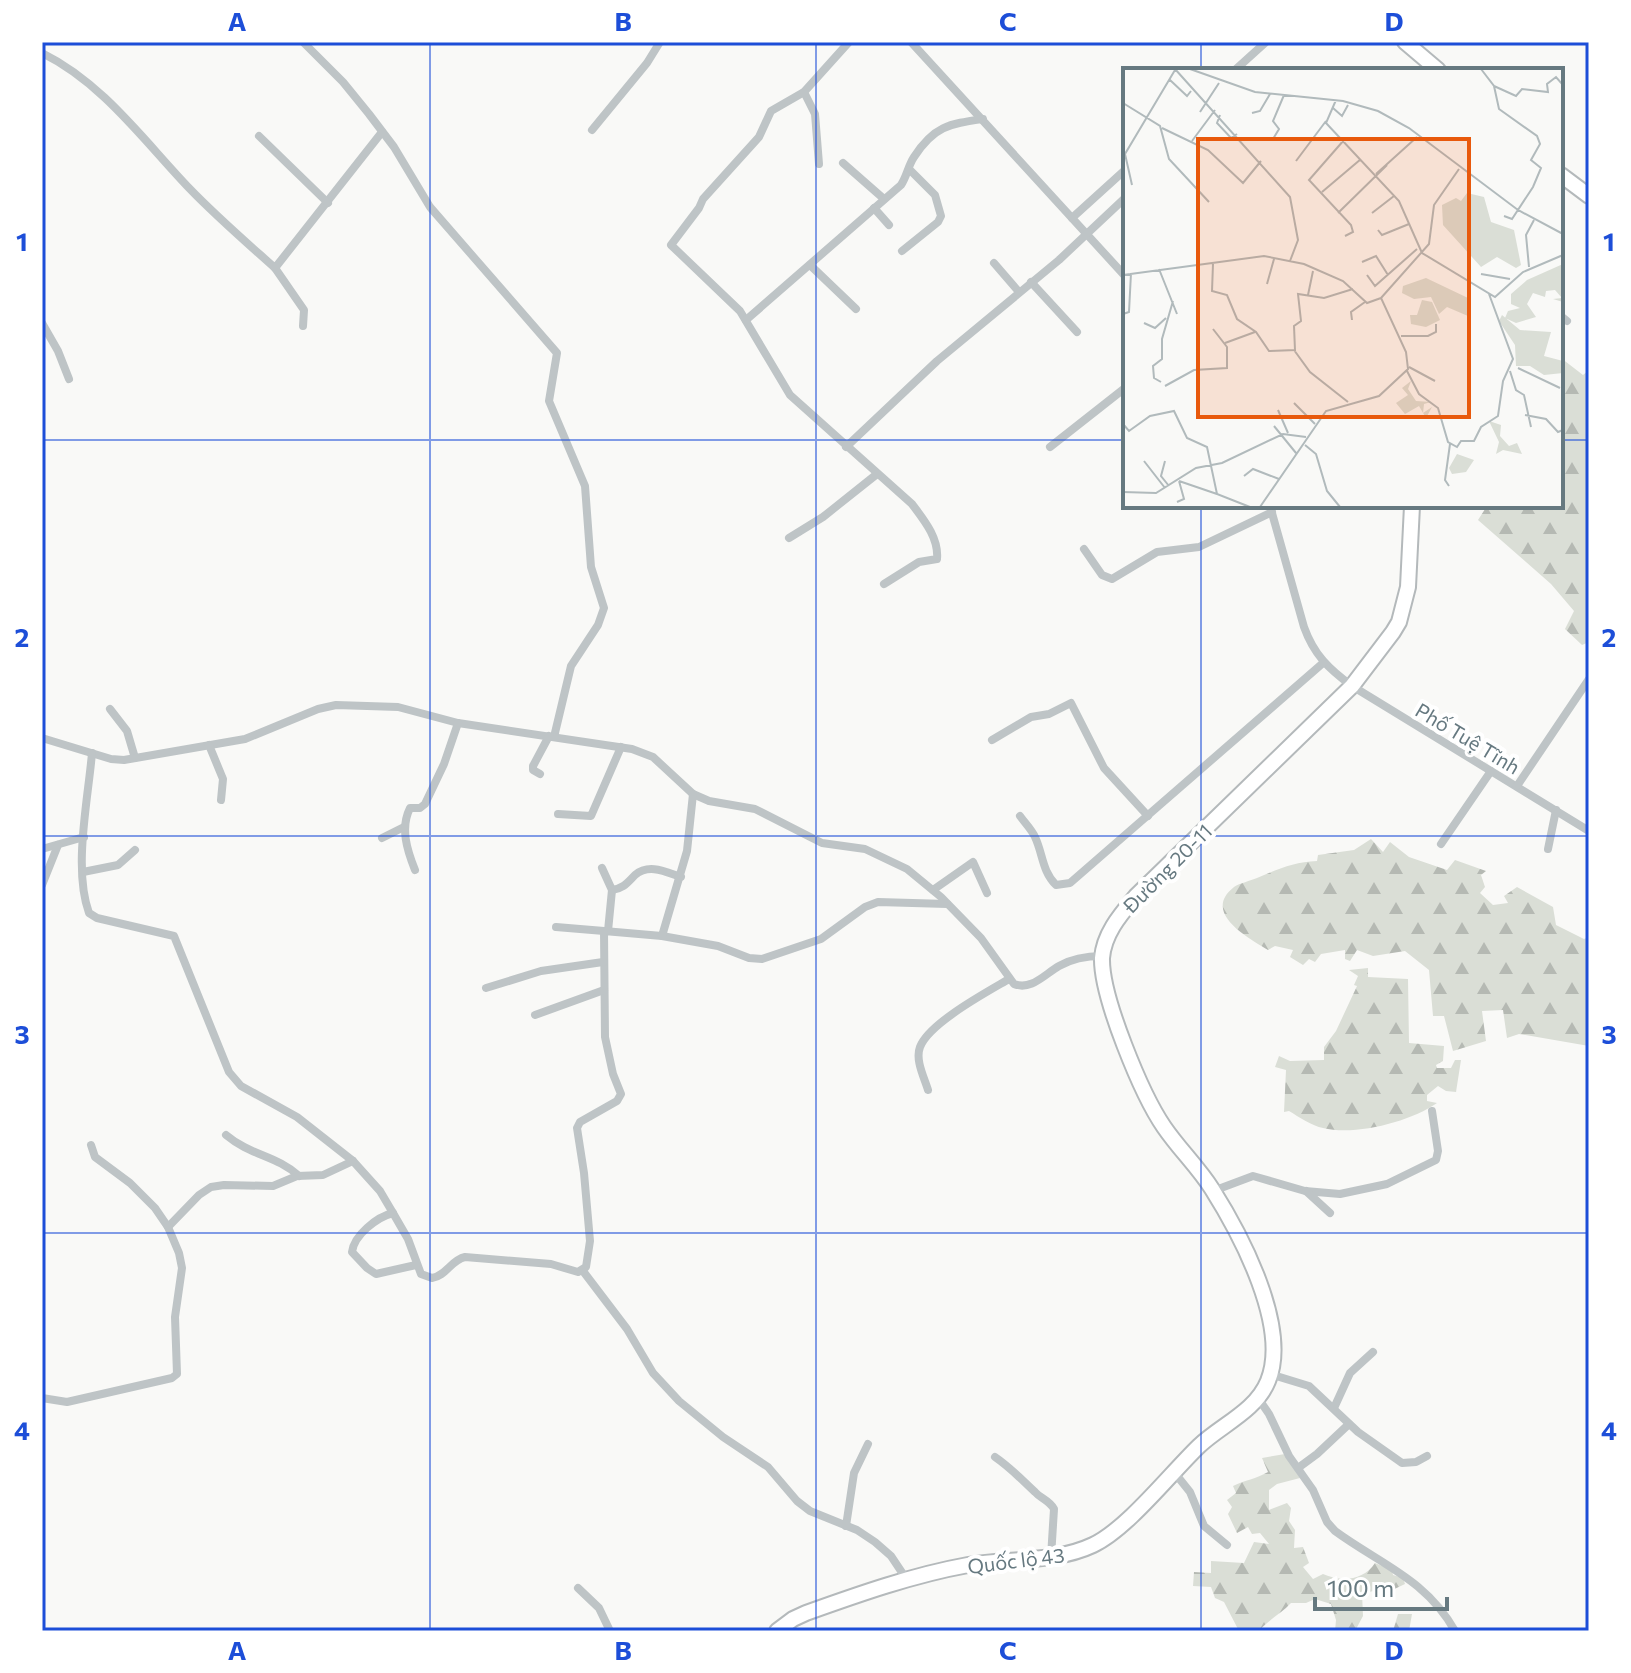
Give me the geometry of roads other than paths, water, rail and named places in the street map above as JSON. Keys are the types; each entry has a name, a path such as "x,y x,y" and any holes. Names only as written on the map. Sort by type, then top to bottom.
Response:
{"highway":[{"path":"1405,42 1436,68"},
{"path":"1564,183 1589,196"},
{"name":"Đường 20-11","path":"1102,956 1114,923 1136,896 1352,686 1399,622 1410,570 1412,508"},
{"path":"1102,956 1108,996 1120,1033 1153,1107 1163,1127 1213,1191 1249,1261 1267,1309 1273,1330 1270,1374 1258,1398"},
{"name":"Quốc lộ 43","path":"777,1631 806,1613 907,1580 987,1562 1051,1557 1078,1551 1103,1540 1208,1438 1258,1398"}],"street":[{"path":"303,42 343,82 382,132 430,207 557,353 548,396 553,415 585,486 591,567 604,608 598,625 571,666 551,736 533,766 533,770 540,774"},
{"path":"592,130 647,63 660,42"},
{"path":"849,42 804,92 771,111 759,137 703,199 671,247 734,305 790,395 912,504 924,520 937,546 937,559 919,562 884,584"},
{"path":"911,42 1123,274"},
{"path":"1237,68 1266,42"},
{"path":"42,53 63,64 103,97 201,200 275,268 304,310 303,326"},
{"path":"804,92 815,114 819,164"},
{"path":"746,320 901,185 914,157 937,129 983,119"},
{"path":"275,268 382,132"},
{"path":"259,136 328,203"},
{"path":"843,163 884,199"},
{"path":"902,251 938,222 941,216 935,195 909,169"},
{"path":"1072,218 1123,172"},
{"path":"846,447 937,361 1123,200"},
{"path":"874,208 889,225"},
{"path":"994,263 1019,292"},
{"path":"810,265 856,309"},
{"path":"1031,282 1077,332"},
{"path":"42,323 69,379"},
{"path":"1050,447 1123,390"},
{"path":"789,538 823,517 877,474"},
{"path":"1020,816 1034,835 1050,880 1056,885 1070,883 1323,663 1309,640 1271,509 1199,547 1157,552 1112,579 1102,575 1084,549"},
{"name":"Phố Tuệ Tĩnh","path":"1323,663 1352,686 1589,831"},
{"path":"1517,786 1589,679"},
{"path":"992,740 1031,717 1049,714 1071,703 1104,768 1148,816"},
{"path":"42,738 115,760 135,758 258,735 318,709 336,705 398,707 458,723 621,747 653,757 693,794 709,801 755,809 822,843 873,852 907,869 981,938 1009,979 1022,987 1061,965 1088,956 1102,956"},
{"path":"110,709 127,731 135,758"},
{"path":"415,870 404,827 410,808 420,808 425,804 444,764 458,723"},
{"path":"209,745 223,779 221,800"},
{"path":"558,814 591,816 621,747"},
{"path":"92,753 84,837 86,904 92,916 174,936 229,1072 236,1082 297,1117 353,1161 380,1191 412,1246 421,1274 432,1278 441,1275 454,1262 465,1257 551,1264 573,1272 583,1271"},
{"path":"1441,844 1491,771"},
{"path":"662,936 689,841 693,794"},
{"path":"1548,849 1556,810"},
{"path":"382,838 404,827"},
{"path":"42,849 84,837"},
{"path":"42,885 58,845"},
{"path":"83,872 113,868 135,850"},
{"path":"933,890 970,861 975,863 987,893"},
{"path":"583,1271 588,1261 590,1241 577,1128 580,1122 620,1097 606,1046 603,962 612,890 602,868"},
{"path":"612,890 624,887 645,869 657,869 681,877"},
{"path":"556,927 662,936 718,946 749,958 762,959 821,939 865,907 878,902 947,904"},
{"path":"486,988 541,971 603,962"},
{"path":"928,1090 918,1055 925,1039 957,1011 1009,979"},
{"path":"535,1015 604,990"},
{"path":"1213,1191 1253,1176 1305,1191 1340,1194 1383,1185 1436,1160 1438,1151 1432,1111"},
{"path":"226,1135 248,1151 283,1161 299,1176"},
{"path":"42,1398 67,1402 176,1377 175,1317 182,1268 179,1253 168,1227 139,1190 93,1155 91,1145"},
{"path":"168,1227 211,1187 273,1186 299,1176 323,1175 353,1161"},
{"path":"1305,1191 1330,1213"},
{"path":"393,1213 373,1223 353,1246 352,1252 376,1274 416,1265"},
{"path":"583,1271 627,1329 653,1373 679,1401 723,1437 768,1467 797,1501 810,1511 875,1542 891,1556 907,1580"},
{"path":"1334,1408 1350,1373 1373,1352"},
{"path":"1270,1374 1303,1382 1349,1424 1402,1463 1416,1462 1427,1456"},
{"path":"1258,1398 1269,1414 1281,1443 1335,1531 1418,1585 1447,1617 1455,1631"},
{"path":"1298,1468 1349,1424"},
{"path":"846,1526 854,1473 868,1444"},
{"path":"995,1457 1014,1470 1036,1494 1052,1504 1051,1557"},
{"path":"1174,1472 1190,1492 1204,1526 1227,1545"},
{"path":"578,1588 599,1608 610,1631"}]}
